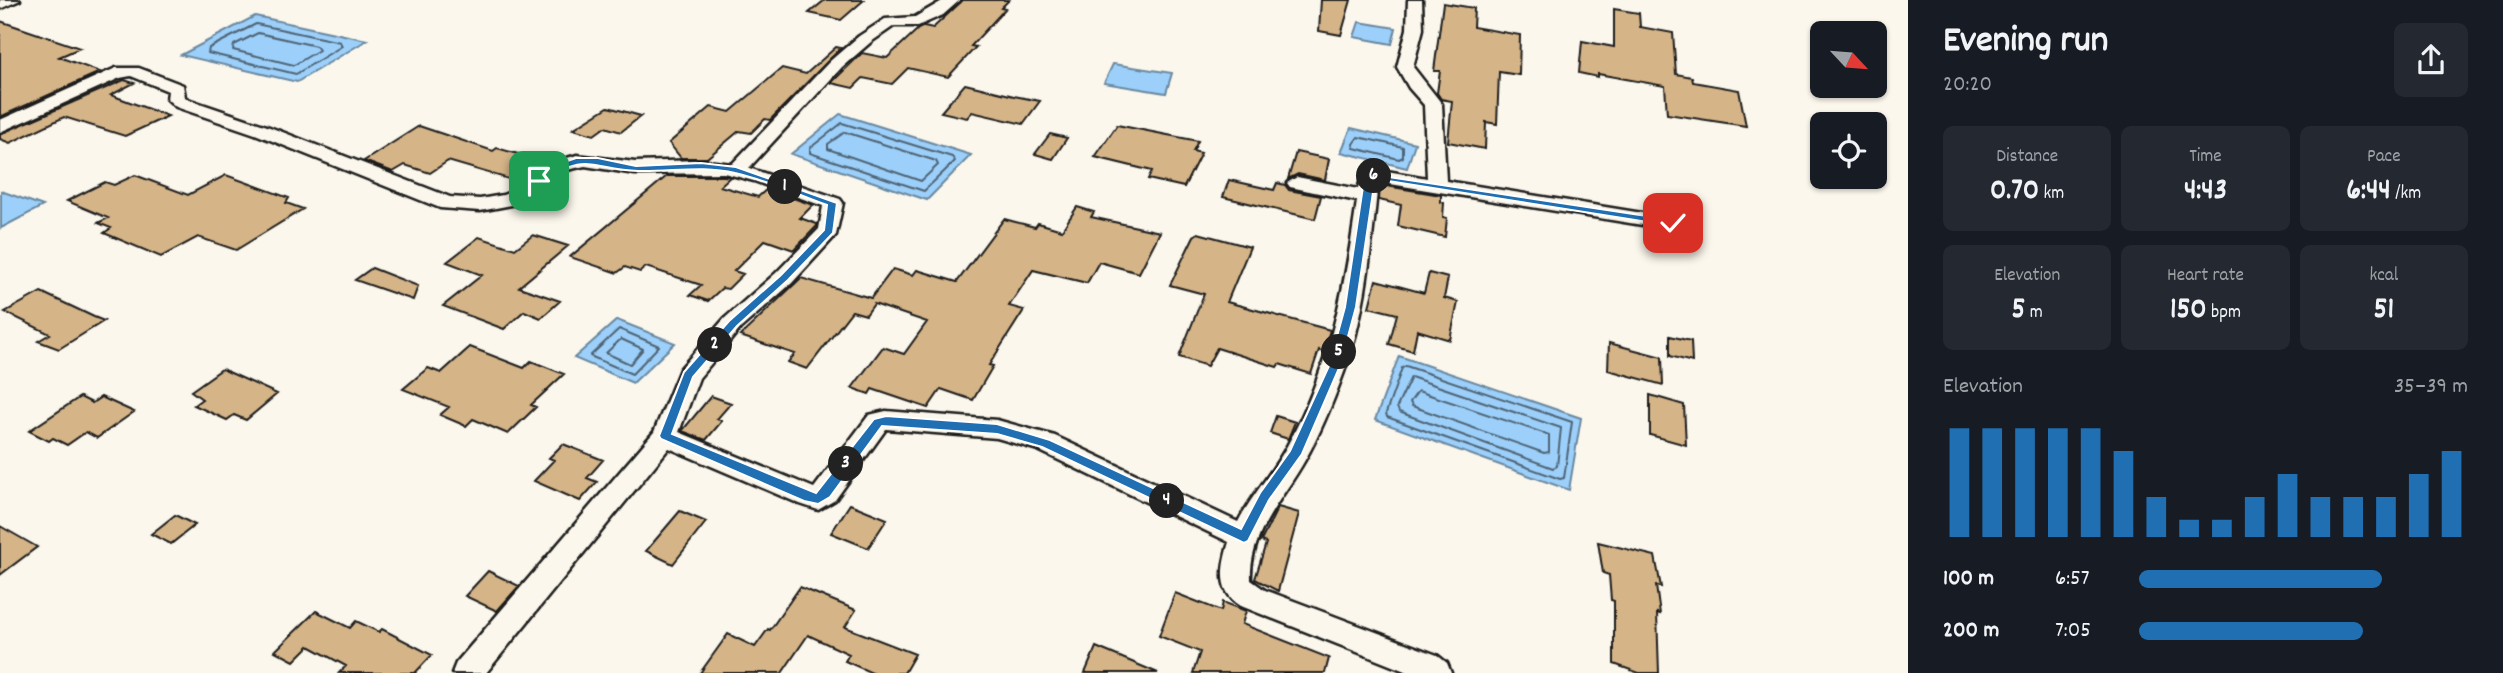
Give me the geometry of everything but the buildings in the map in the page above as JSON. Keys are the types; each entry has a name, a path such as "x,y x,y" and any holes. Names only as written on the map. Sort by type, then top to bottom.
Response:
{"street":[{"path":"0,5 13,0"},
{"path":"736,170 858,44 890,22 918,21 938,12 953,0"},
{"path":"1415,0 1415,29 1405,67 1415,84 1433,104 1437,185"},
{"path":"0,127 126,71 177,89 176,99 182,103 261,130 440,202 461,205 502,202 520,196 556,168 576,161 598,161 636,169 701,166 736,170 832,203 829,231 785,278 733,323 688,375 665,436 467,673"},
{"path":"1436,673 1426,665 1241,592 1236,579 1244,537 1265,497 1296,454 1335,366 1350,307 1369,180 1373,176 1437,185 1673,223"},
{"path":"1297,183 1367,197"},
{"path":"665,436 818,499 826,493 878,422 886,420 997,429 1046,443 1244,537"}],"water":[{"path":"255,16 367,40 297,82 181,55"},
{"path":"1359,22 1396,28 1392,44 1354,37"},
{"path":"1113,64 1172,73 1166,93 1104,83"},
{"path":"840,114 971,155 927,200 791,154"},
{"path":"1351,128 1415,143 1407,168 1341,152"},
{"path":"1,191 43,206 1,228"},
{"path":"617,320 675,343 633,383 574,358"},
{"path":"1399,356 1581,418 1569,490 1375,420"}],"route":[{"path":"539,181 556,168 576,161 598,161 636,169 701,166 736,170 832,203 829,231 785,278 733,323 688,375 665,436 818,499 826,493 878,422 886,420 997,429 1046,443 1244,537 1265,497 1296,454 1335,366 1357,274 1369,180 1373,176 1673,223"}]}
